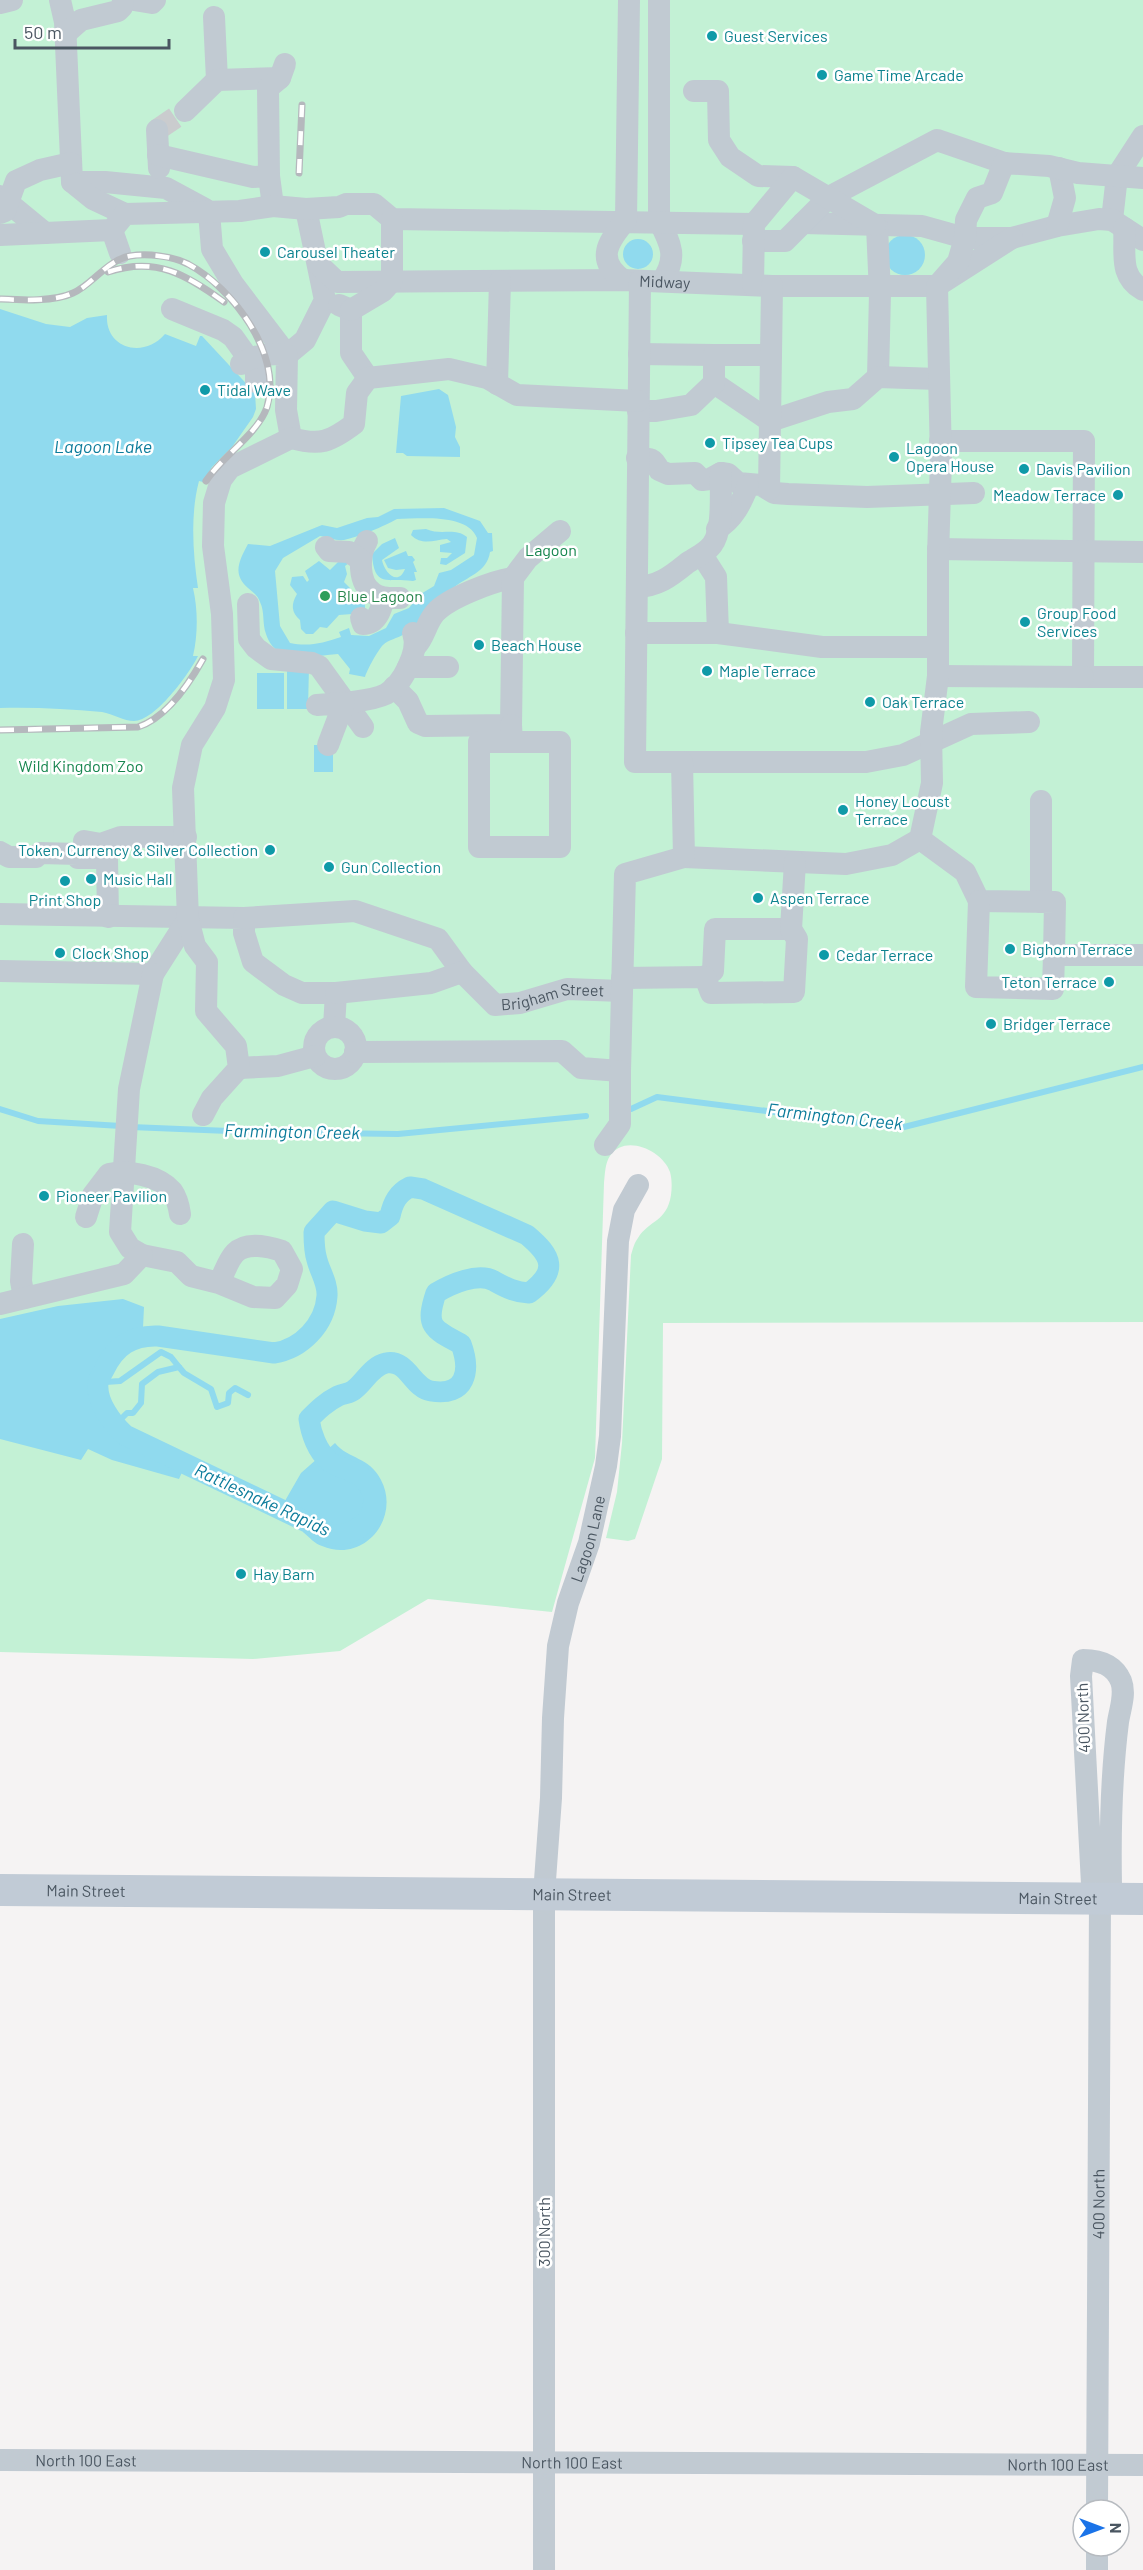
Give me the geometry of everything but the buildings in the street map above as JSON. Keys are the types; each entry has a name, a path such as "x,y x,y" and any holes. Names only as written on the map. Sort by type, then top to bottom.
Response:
{"main road":[{"name":"Main Street","path":"0,1890 1143,1899"}],"street":[{"path":"0,3 12,0"},
{"path":"60,0 65,22 71,173 93,199 125,219"},
{"path":"64,35 81,20 118,10 122,7 123,0"},
{"path":"134,0 152,3 155,0"},
{"path":"629,0 626,220 610,239 607,248 609,267 641,281 670,269 672,259 669,239 659,221 659,0"},
{"path":"214,17 217,80"},
{"path":"185,111 217,80 282,71 268,88 269,176 273,206"},
{"path":"694,92 718,91 719,140 730,157 758,176 793,177 877,226"},
{"path":"120,253 125,219 150,187 158,155 157,130"},
{"path":"0,236 45,234 125,219 240,211 273,206 306,209 339,207 346,204 374,204 392,219 659,221 754,232 785,241 829,197 937,140 1004,163 1049,166 1078,173 1143,178"},
{"path":"1117,176 1140,149"},
{"path":"158,155 254,177 269,176"},
{"path":"605,1145 620,1124 625,874 684,857 846,864 892,855 920,839 932,783 931,742 938,676 940,441 937,286 958,262 965,238 966,220 976,198 992,193 1004,163"},
{"path":"1056,226 1065,198 1059,168"},
{"path":"45,234 3,194 16,181 40,170 166,188 209,212"},
{"path":"1117,176 1126,229 1124,266 1134,284 1143,290"},
{"path":"717,529 725,524 758,488 770,421 771,355 754,232 793,177"},
{"path":"245,361 263,355 287,355 305,340 325,300 306,209"},
{"path":"209,212 212,249 232,284 287,355 286,410 291,438"},
{"path":"351,310 382,291 392,281 392,219"},
{"path":"804,223 922,226 965,238 1012,238 1056,226 1099,219 1126,229"},
{"path":"877,226 878,377"},
{"path":"937,286 1012,238"},
{"name":"Midway","path":"318,264 337,282 641,281 763,285 937,286"},
{"path":"497,384 500,281"},
{"path":"641,281 633,538 637,586 635,762 866,762 903,755 971,724 1029,722"},
{"path":"325,300 351,310"},
{"path":"172,309 223,330 233,337 245,361 256,369 256,382"},
{"path":"351,310 351,353 368,378"},
{"path":"639,354 771,355"},
{"path":"239,1068 236,1047 206,1011 207,962 195,946 188,919 183,788 192,746 218,702 224,680 222,614 213,546 214,503 217,488 231,468 291,438 309,443 332,441 354,424 357,393 368,378 449,369 487,378 517,394 638,406 656,411 691,405 714,382 714,355"},
{"path":"770,421 828,402 853,399 878,377 938,379"},
{"path":"714,382 770,421"},
{"path":"940,441 1084,433 1083,676"},
{"path":"637,458 649,458 656,461 659,471 668,474 695,473 702,480 710,479 721,472 728,474 738,483 774,493 867,497 974,493"},
{"path":"637,586 652,586 662,582 702,555 713,544 720,514 721,472"},
{"path":"512,733 513,578 528,558 560,531"},
{"path":"326,547 329,551 364,551 364,582 372,593 392,598 382,607 373,621 363,624 361,618"},
{"path":"938,549 1143,552"},
{"path":"702,555 716,577 718,633"},
{"path":"317,705 344,703 386,694 408,667 415,640 434,614 484,585 513,578"},
{"path":"245,610 248,646 271,659 312,663 319,666 363,727"},
{"path":"636,633 718,633 822,647 938,647"},
{"path":"408,667 448,667"},
{"path":"938,676 1143,677"},
{"path":"394,687 408,701 418,723 425,726 512,733 560,742 560,848 479,847 479,742 512,733"},
{"path":"328,745 344,703"},
{"path":"682,762 684,857"},
{"path":"1041,801 1041,902"},
{"path":"84,841 101,844 121,837 186,837"},
{"path":"920,839 965,872 979,901 976,987 1053,989 1055,902 979,901"},
{"path":"0,852 9,857 36,857 40,853 78,854 78,858 107,858 108,917"},
{"path":"705,977 711,993 794,992 797,939 791,929 795,862"},
{"name":"Brigham Street","path":"188,919 355,911 438,939 462,972 495,1005 520,1002 567,989 622,985"},
{"path":"0,914 188,919"},
{"path":"244,918 244,933 253,962 284,985 302,993 336,993 431,983 462,972"},
{"path":"188,919 153,974 129,1089 120,1232 130,1248 142,1255 177,1262 191,1276 219,1284"},
{"path":"622,985 705,977 713,971 715,929 791,929"},
{"path":"1054,955 1143,955"},
{"path":"0,971 153,974"},
{"path":"334,1027 336,993"},
{"path":"334,1027 350,1034 355,1052 349,1063 337,1069 324,1066 315,1056 314,1049 317,1037 327,1028 334,1027"},
{"path":"355,1052 562,1051 581,1068 620,1071"},
{"path":"203,1115 212,1098 239,1068 278,1066 315,1056"},
{"path":"86,1217 93,1195 109,1174 124,1171 155,1179 165,1185 173,1192 180,1214"},
{"name":"Lagoon Lane","path":"544,1894 551,1798 552,1718 558,1646 568,1603 589,1543 606,1466 617,1250 624,1210 638,1185"},
{"path":"23,1244 21,1281 24,1298"},
{"path":"0,1304 124,1274 142,1255"},
{"name":"400 North","path":"1097,2498 1100,1899 1092,1884 1081,1676 1083,1660 1096,1660 1107,1664 1116,1672 1123,1695 1112,1765 1112,1885 1100,1899"},
{"path":"1088,1814 1111,1811"},
{"name":"300 North","path":"544,1894 544,2570"},
{"name":"North 100 East","path":"0,2460 1143,2465"}],"green space":[{"name":"Lagoon","path":"0,0 1143,0 1143,1322 663,1323 662,1459 635,1539 628,1541 606,1538 617,1492 622,1443 631,1255 642,1232 666,1211 672,1189 670,1172 660,1157 634,1145 625,1146 617,1149 610,1156 606,1165 595,1458 552,1612 428,1599 340,1651 253,1659 0,1652"}],"water":[{"path":"905,235 919,241 925,255 919,269 905,275 891,269 885,255 891,241"},
{"path":"638,239 649,243 653,254 649,265 638,269 627,265 623,254 627,243"},
{"name":"Lagoon Lake","path":"0,309 46,324 70,327 87,318 107,315 108,327 112,336 127,347 147,346 165,334 196,346 202,336 255,393 256,409 253,417 232,447 212,467 203,482 199,481 196,494 193,534 198,588 193,588 197,622 193,656 198,656 170,695 152,713 142,719 130,721 102,712 0,708"},
{"path":"439,389 448,395 456,427 455,437 460,447 460,457 407,456 403,453 396,453 401,396"},
{"path":"444,508 480,521 488,533 492,533 493,551 490,552 481,570 452,589 404,634 383,645 365,677 349,674 350,669 338,654 296,657 278,651 266,634 259,600 240,578 240,562 248,544 270,546 322,525 337,528 367,518 378,517 394,509","holes":["429,518 463,524 472,530 477,538 474,555 451,570 439,573 434,586 419,595 409,608 394,614 386,628 369,636 351,635 349,628 339,632 341,637 328,641 310,644 290,643 280,626 275,571 283,558 320,536 344,540 397,519"]},
{"path":"426,529 457,533 467,537 465,553 446,565 440,564 441,558 447,558 452,553 440,552 440,545 451,542 447,539 424,541 411,535 413,530"},
{"path":"395,538 399,548 382,560 385,569 392,576 399,577 405,569 388,568 384,560 406,551 408,556 412,556 415,560 413,562 417,572 414,572 416,580 384,579 376,572 372,554 382,544"},
{"name":"Blue Lagoon","path":"343,557 349,563 345,566 347,574 344,582 350,588 351,595 359,597 365,604 365,613 339,615 327,628 320,627 313,634 306,634 301,629 300,620 294,611 293,605 297,594 290,585 292,577 303,576 307,582 309,580 305,571 319,561 330,570"},
{"path":"287,666 309,666 308,709 287,709"},
{"path":"257,673 284,673 284,709 257,709"},
{"path":"314,745 333,745 333,772 314,772"},
{"path":"123,1299 144,1307 143,1328 124,1334 103,1354 93,1378 94,1403 99,1416 114,1434 132,1447 183,1470 179,1479 112,1460 88,1449 81,1460 0,1439 0,1319 58,1306"},
{"path":"335,1443 346,1453 371,1466 381,1480 386,1494 386,1509 375,1534 352,1549 337,1550 319,1545 303,1532 306,1526 278,1513 301,1473"}],"waterway":[{"name":"Farmington Creek","path":"631,1109 657,1097 900,1128 1143,1067"},
{"name":"Farmington Creek","path":"0,1109 38,1121 121,1126"},
{"name":"Farmington Creek","path":"131,1127 253,1132 398,1134 586,1116"},
{"name":"Rattlesnake Rapids","path":"410,1187 423,1189 527,1235 542,1250 549,1264 545,1278 529,1293 515,1291 494,1281 480,1278 457,1283 436,1293 431,1320 437,1330 461,1344 464,1354 465,1372 459,1386 443,1392 431,1391 419,1385 400,1365 386,1363 373,1370 353,1391 330,1401 309,1419 315,1442 325,1457 333,1464 362,1477 372,1490 373,1509 363,1525 345,1534 334,1535 125,1435 115,1424 102,1405 98,1383 108,1362 119,1348 132,1340 158,1336 274,1353 284,1351 310,1334 322,1317 325,1307 327,1291 315,1253 314,1232 333,1211 365,1221 381,1223 390,1216 394,1202 399,1195 410,1187"},
{"path":"91,1383 120,1381 161,1352 171,1357 179,1367"},
{"path":"121,1419 127,1413 133,1413 141,1403 142,1384 158,1372 179,1367 184,1373 211,1389 217,1407 228,1403 229,1393 235,1388 248,1395"}],"tunnel":[{"path":"157,130 185,111"}],"railway":[{"path":"299,173 302,105"},
{"path":"0,299 37,300 65,296 80,289 114,262 137,255 159,256 182,261 222,289 237,306 261,345 268,366 270,387 267,407 256,426 206,481"},
{"path":"108,272 141,266 156,267 184,276 224,302"},
{"path":"0,730 138,727 158,716 176,699 203,659"}],"place":[{"name":"Guest Services","path":"712,36"},
{"name":"Game Time Arcade","path":"822,75"},
{"name":"Carousel Theater","path":"265,252"},
{"name":"Tidal Wave","path":"205,390"},
{"name":"Tipsey Tea Cups","path":"710,443"},
{"name":"Lagoon Opera House","path":"894,457"},
{"name":"Davis Pavilion","path":"1024,469"},
{"name":"Meadow Terrace","path":"1118,495"},
{"name":"Blue Lagoon","path":"325,596"},
{"name":"Group Food Services","path":"1025,622"},
{"name":"Beach House","path":"479,645"},
{"name":"Maple Terrace","path":"707,671"},
{"name":"Oak Terrace","path":"870,702"},
{"name":"Honey Locust Terrace","path":"843,810"},
{"name":"Token, Currency & Silver Collection","path":"270,850"},
{"name":"Gun Collection","path":"329,867"},
{"name":"Music Hall","path":"91,879"},
{"name":"Print Shop","path":"65,881"},
{"name":"Aspen Terrace","path":"758,898"},
{"name":"Bighorn Terrace","path":"1010,949"},
{"name":"Clock Shop","path":"60,953"},
{"name":"Cedar Terrace","path":"824,955"},
{"name":"Teton Terrace","path":"1109,982"},
{"name":"Bridger Terrace","path":"991,1024"},
{"name":"Pioneer Pavilion","path":"44,1196"},
{"name":"Hay Barn","path":"241,1574"}],"park label":[{"name":"Wild Kingdom Zoo","path":"81,766"}]}
